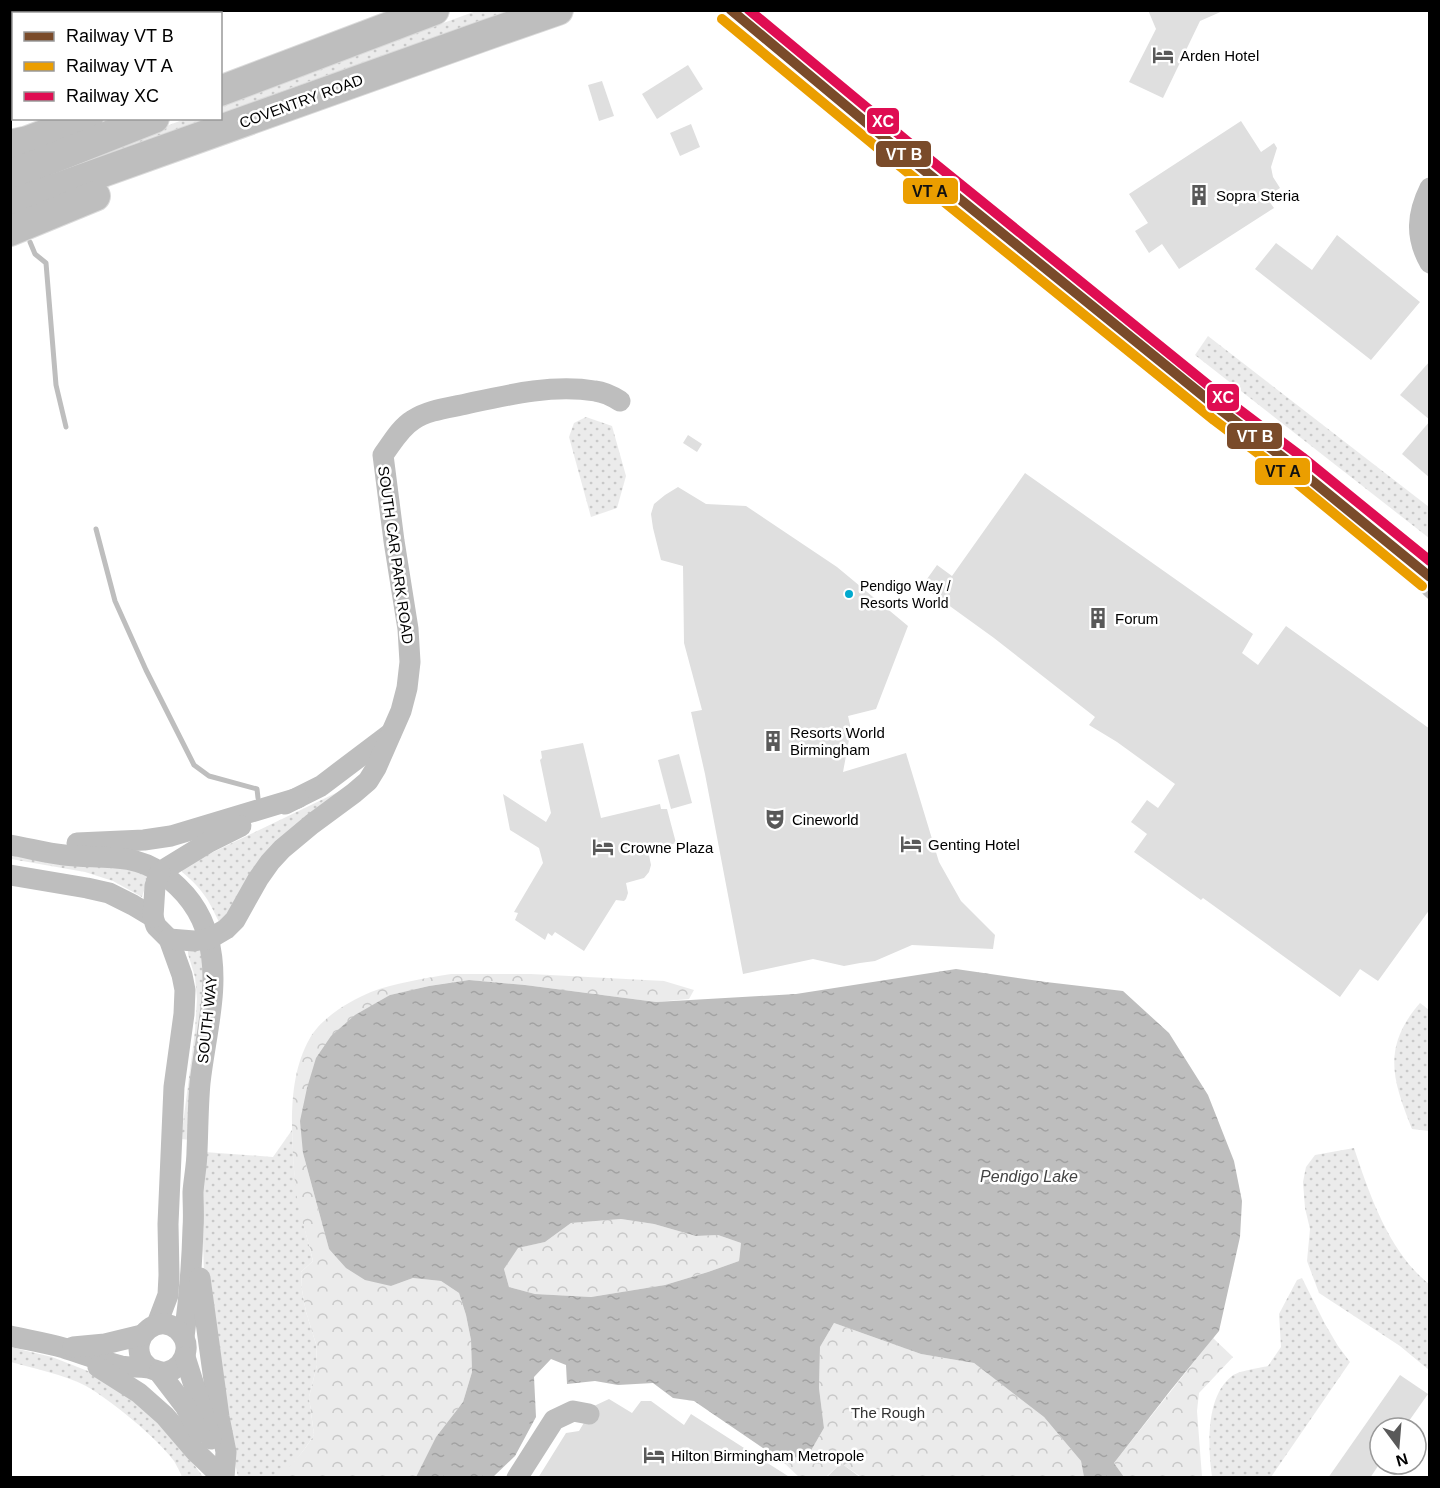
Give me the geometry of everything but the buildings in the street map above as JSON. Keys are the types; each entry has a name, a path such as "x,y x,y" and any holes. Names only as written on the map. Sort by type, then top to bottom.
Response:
{"highway":[{"path":"227,83 378,10"},
{"path":"227,83 434,10"},
{"name":"COVENTRY ROAD","path":"10,205 558,10"},
{"path":"10,145 28,141 83,120"},
{"path":"10,157 117,120"},
{"path":"10,175 149,120"},
{"path":"10,231 188,158 245,122"}],"street":[{"path":"1430,188 1419,221 1421,245 1430,263"},
{"name":"SOUTH CAR PARK ROAD","path":"209,939 226,929 235,920 258,879 282,849 368,781 401,711 410,662 408,629 383,455 402,429 412,420 447,408 500,397 552,390 593,390 620,401"},
{"path":"153,917 154,886 160,872 209,842 321,786 391,733"},
{"path":"10,844 119,842 162,837 298,798"},
{"name":"SOUTH WAY","path":"10,844 65,855 129,859 145,864 160,872 185,892 202,919 209,939 213,974 211,1008 200,1083 197,1169 193,1190 193,1226 184,1347"},
{"name":"SOUTH WAY","path":"10,875 109,893 133,905 153,917 156,926 170,939 182,975 185,990 184,1014 174,1087 168,1224 168,1295 150,1329"},
{"path":"170,939 194,941 209,939"},
{"path":"193,1226 214,1385 226,1452 224,1478"},
{"path":"63,1348 105,1344 165,1324 173,1326 179,1331 224,1478"},
{"path":"150,1329 138,1347 141,1359 154,1370 185,1406 224,1478"},
{"path":"10,1336 63,1348 123,1366 167,1372 181,1364 184,1347"},
{"path":"63,1348 106,1371 139,1393 165,1416 195,1451 224,1478"},
{"path":"517,1478 554,1420 573,1410 589,1414"}],"green space":[{"path":"476,11 512,11 222,114 222,105"},
{"path":"182,120 207,120 11,194 23,180"},
{"path":"1208,336 1429,507 1429,538 1195,355"},
{"path":"586,417 612,426 626,476 617,508 591,517 569,437 574,423"},
{"path":"338,792 224,920 219,922 204,894 182,872 182,867"},
{"path":"11,851 117,865 149,875 142,897 113,881 85,872 11,859"},
{"path":"204,950 205,965 190,1140 181,1139 197,999 195,977 188,951"},
{"path":"451,974 531,974 664,981 694,990 689,999 656,1002 468,980 390,995 303,1153 329,1249 391,1286 413,1278 441,1281 459,1293 471,1340 472,1372 463,1402 436,1437 416,1477 276,1478 297,1458 314,1435 309,1397 317,1365 316,1344 306,1312 301,1272 313,1261 298,1201 292,1139 293,1094 303,1051 321,1024 337,1010 355,1000 390,986"},
{"path":"1420,1003 1429,1010 1429,1131 1412,1129 1399,1094 1394,1064 1395,1049 1400,1034"},
{"path":"292,1130 299,1206 313,1261 301,1272 306,1312 316,1344 317,1365 309,1397 314,1435 297,1459 281,1475 269,1478 238,1477 219,1390 204,1274 201,1177 204,1152 273,1157"},
{"path":"1354,1148 1382,1222 1403,1256 1429,1284 1429,1370 1400,1346 1319,1293 1307,1261 1310,1229 1305,1208 1303,1182 1306,1167 1315,1155"},
{"path":"621,1219 654,1224 696,1236 718,1235 741,1243 739,1261 665,1285 591,1297 535,1294 509,1287 504,1269 517,1248 545,1242 571,1223"},
{"path":"1302,1278 1325,1324 1350,1362 1271,1477 1212,1477 1209,1437 1217,1396 1223,1385 1235,1374 1268,1366 1281,1347 1279,1314 1297,1280"},
{"name":"The Rough","path":"834,1323 921,1354 974,1363 1044,1417 1081,1461 1084,1477 861,1477 841,1463 826,1477 799,1477 782,1461 809,1454 824,1428 819,1388 820,1347"},
{"path":"1213,1338 1233,1357 1199,1393 1197,1411 1202,1477 1124,1477 1114,1463"},
{"path":"10,1347 52,1357 98,1375 161,1419 203,1477 182,1477 174,1461 156,1441 121,1410 86,1386 58,1375 11,1362"}],"water":[{"name":"Pendigo Lake","path":"956,969 1123,991 1169,1033 1208,1095 1234,1161 1242,1201 1240,1237 1219,1331 1114,1463 1124,1477 1084,1477 1081,1461 1044,1417 974,1363 921,1354 834,1323 820,1347 819,1388 824,1428 809,1454 782,1461 694,1401 673,1398 653,1383 618,1385 595,1381 567,1384 566,1365 551,1359 534,1377 536,1417 515,1456 493,1477 416,1477 436,1437 463,1402 472,1372 471,1340 459,1293 441,1281 413,1278 391,1286 365,1280 346,1268 329,1249 303,1153 300,1121 316,1058 331,1036 355,1015 390,995 469,980 656,1002 796,994","holes":["621,1219 654,1224 696,1236 718,1235 741,1243 739,1261 665,1285 591,1297 535,1294 509,1287 504,1269 518,1248 545,1242 571,1223"]}],"waterway":[{"path":"30,242 35,254 46,263 56,385 66,427"},
{"path":"96,529 115,601 146,670 194,765 209,776 257,789 258,798"}],"railway":[{"path":"1222,411 1321,495 1430,596"},
{"path":"1355,504 1430,559"}],"transit line":[{"path":"731,10 899,150 1430,577"},
{"path":"722,19 891,159 1214,420 1287,475 1422,586"}],"rail line":[{"name":"XC","path":"749,10 1229,402 1302,457 1430,561"}],"place":[{"name":"Arden Hotel","path":"1163,55"},
{"name":"Sopra Steria","path":"1199,195"},
{"name":"Pendigo Way / Resorts World","path":"849,594"},
{"name":"Forum","path":"1098,618"},
{"name":"Resorts World Birmingham","path":"773,741"},
{"name":"Cineworld","path":"775,819"},
{"name":"Genting Hotel","path":"911,844"},
{"name":"Crowne Plaza","path":"603,847"},
{"name":"Hilton Birmingham Metropole","path":"654,1455"}]}
